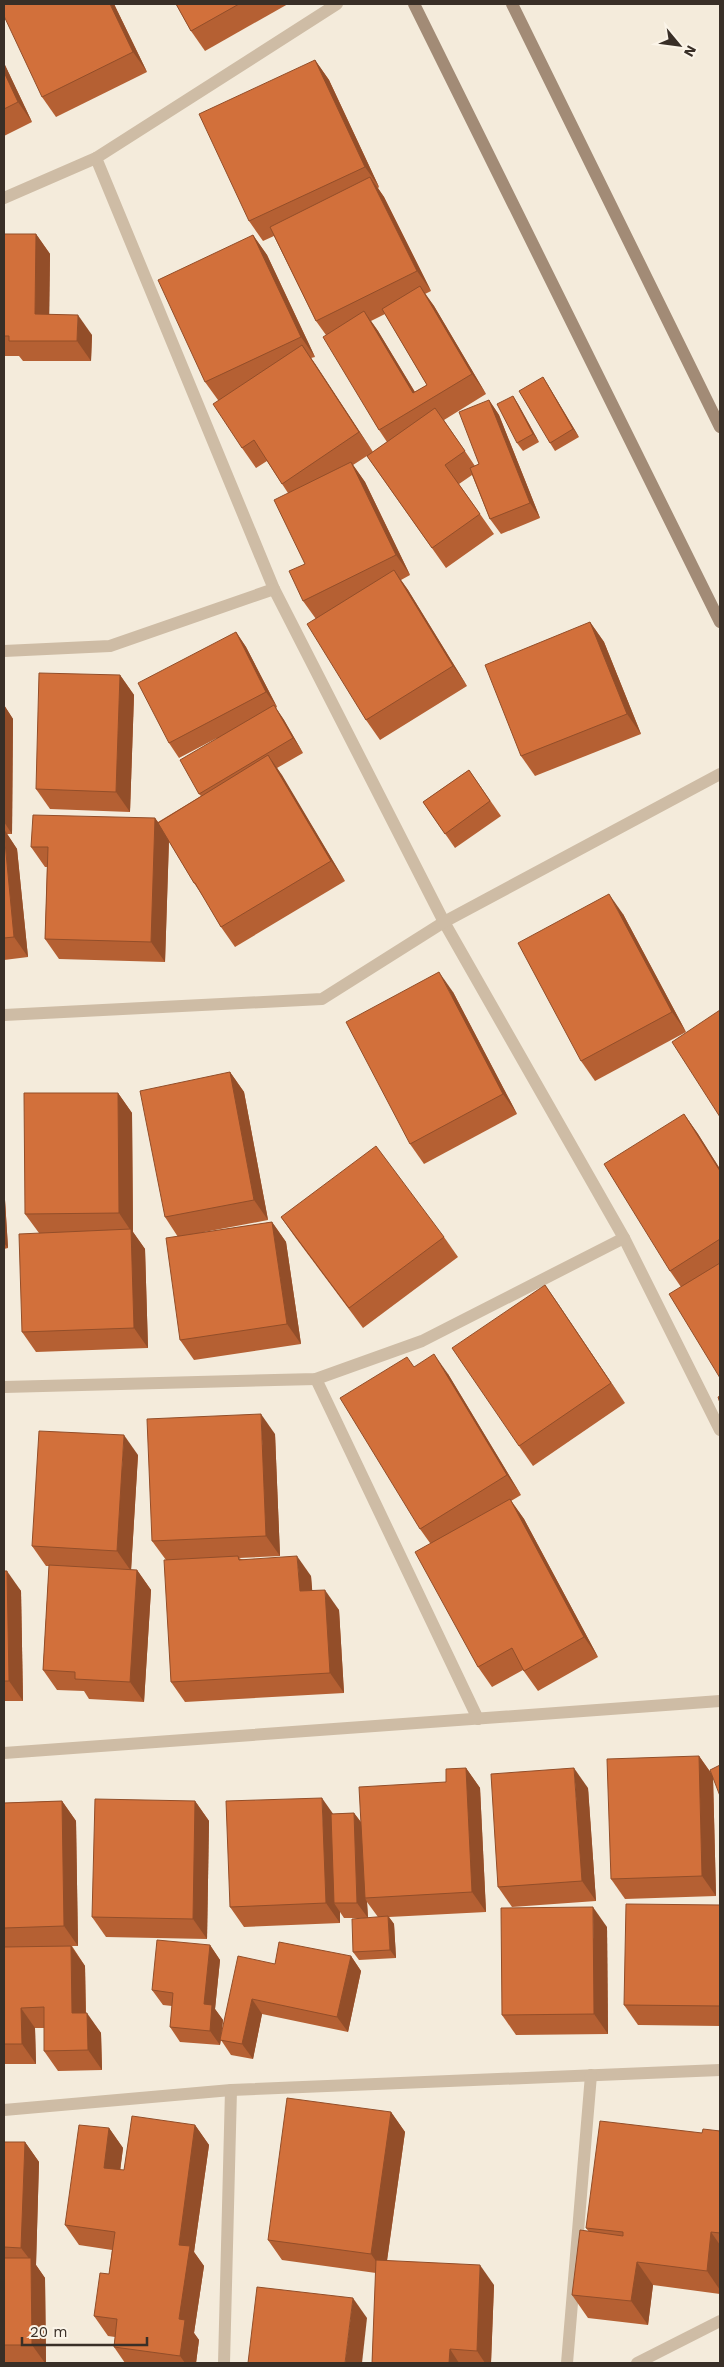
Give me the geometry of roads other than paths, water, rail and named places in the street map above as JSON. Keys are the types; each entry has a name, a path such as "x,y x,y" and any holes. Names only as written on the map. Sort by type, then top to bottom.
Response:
{"street":[{"path":"4,198 96,158 337,4"},
{"path":"414,4 720,622"},
{"path":"512,4 720,427"},
{"path":"96,158 274,589 444,922 624,1238 720,1430"},
{"path":"4,651 110,646 274,589"},
{"path":"4,1015 322,1000 444,922 720,774"},
{"path":"4,1387 316,1379 422,1341 624,1238"},
{"path":"316,1379 478,1719"},
{"path":"4,1753 720,1701"},
{"path":"4,2110 231,2090 720,2070"},
{"path":"567,2363 591,2075"},
{"path":"224,2363 231,2090"},
{"path":"637,2363 720,2322"}]}
